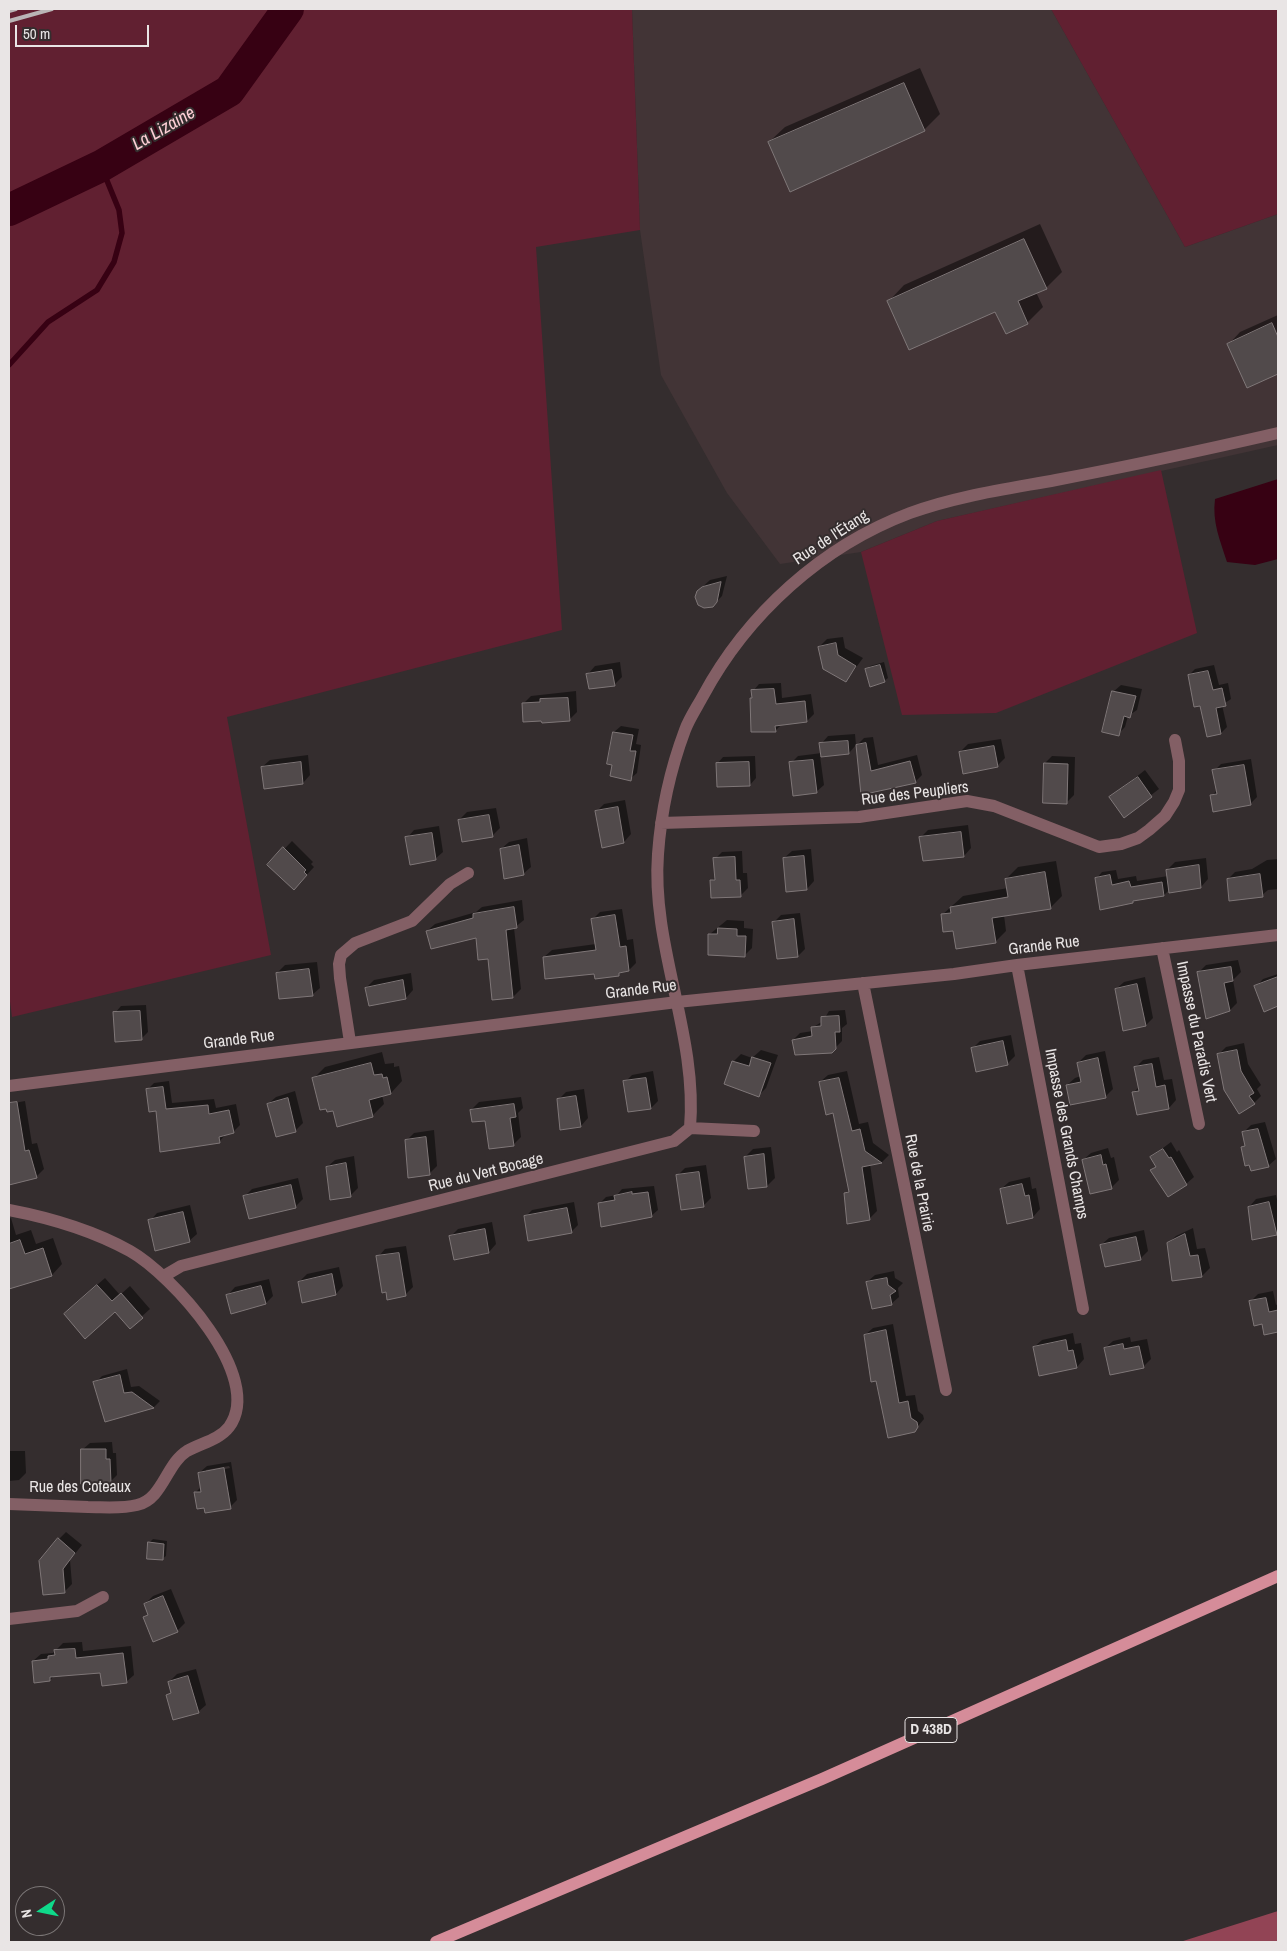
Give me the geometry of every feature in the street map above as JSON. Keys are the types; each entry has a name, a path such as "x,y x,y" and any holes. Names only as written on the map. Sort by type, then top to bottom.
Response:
{"main road":[{"name":"D 438D","path":"436,1942 822,1779 1278,1576"}],"street":[{"name":"Rue de l'Étang","path":"677,1002 669,971 657,898 661,823 667,787 686,728 716,671 757,617 806,571 871,530 911,513 960,499 1174,457 1278,433"},
{"name":"Rue des Peupliers","path":"661,823 859,817 967,801 994,806 1099,847 1121,844 1138,838 1149,830 1165,816 1174,802 1179,790 1179,761 1175,740"},
{"path":"350,1042 338,964 341,955 355,942 412,921 450,884 468,873"},
{"name":"Grande Rue","path":"9,1086 677,1002 954,974 1278,934"},
{"name":"Impasse du Paradis Vert","path":"1162,948 1199,1124"},
{"name":"Impasse des Grands Champs","path":"1017,965 1083,1308"},
{"name":"Rue de la Prairie","path":"862,982 946,1390"},
{"path":"677,1002 692,1098 690,1128 754,1131"},
{"name":"Rue du Vert Bocage","path":"164,1276 181,1266 674,1141 690,1128"},
{"path":"9,1210 48,1218 84,1230 130,1251 164,1276"},
{"name":"Rue des Coteaux","path":"9,1504 112,1507 138,1505 154,1495 178,1458 188,1451 209,1443 229,1427 238,1406 238,1389 232,1370 214,1338 188,1302 164,1276"},
{"path":"9,1619 77,1612 104,1597"}],"shaded area":[{"path":"9,9 632,9 640,230 536,247 562,630 227,717 271,955 12,1017 9,994"},
{"path":"632,9 1051,9 1185,247 1278,214 1278,445 937,521 861,552 780,564 727,493 661,375 640,230"},
{"path":"1051,9 1278,9 1278,214 1185,247"},
{"path":"1161,470 1197,633 996,713 902,715 861,552 937,521"},
{"path":"1278,479 1278,559 1255,565 1227,562 1216,523 1215,499"},
{"path":"1278,1911 1278,1942 1180,1942"}],"building":[{"path":"904,83 925,131 790,192 768,142"},
{"path":"1024,239 1047,289 1018,301 1028,324 1006,334 995,312 909,350 887,301"},
{"path":"1272,323 1278,337 1278,374 1247,388 1227,344"},
{"path":"721,582 717,602 713,607 704,608 698,605 695,597 697,591 702,587"},
{"path":"836,643 838,655 856,666 846,682 823,669 818,647"},
{"path":"880,665 885,682 870,687 865,669"},
{"path":"612,670 615,686 589,689 586,674"},
{"path":"1208,671 1213,690 1222,688 1226,706 1216,708 1221,734 1207,737 1200,706 1194,707 1188,675"},
{"path":"774,689 776,704 805,701 807,722 775,726 776,732 751,732 751,690"},
{"path":"1112,691 1136,696 1130,718 1124,716 1119,736 1102,732"},
{"path":"568,698 570,721 523,722 522,703 540,702 540,699"},
{"path":"613,732 633,735 630,751 636,751 631,781 610,776 612,765 607,764"},
{"path":"848,741 849,754 821,757 819,743"},
{"path":"866,743 871,771 910,761 916,783 861,795 856,745"},
{"path":"994,746 998,767 963,774 959,752"},
{"path":"813,760 817,793 793,796 789,762"},
{"path":"301,762 303,784 264,789 261,767"},
{"path":"749,762 750,786 717,787 716,763"},
{"path":"1044,763 1068,764 1067,804 1043,803"},
{"path":"1244,765 1251,805 1213,812 1210,795 1217,794 1212,770"},
{"path":"1138,777 1152,797 1124,818 1109,797"},
{"path":"618,807 624,843 602,848 595,811"},
{"path":"489,815 493,837 462,842 458,820"},
{"path":"961,832 964,857 923,861 919,837"},
{"path":"432,833 436,860 410,865 405,837"},
{"path":"519,845 524,875 504,879 500,849"},
{"path":"283,847 306,870 304,872 307,875 294,890 267,865"},
{"path":"804,856 807,890 786,892 783,858"},
{"path":"735,857 736,880 740,880 741,897 711,898 710,880 715,880 713,858"},
{"path":"1199,865 1201,888 1169,893 1166,870"},
{"path":"1045,872 1051,909 992,918 996,943 956,949 953,931 943,932 941,914 951,913 950,907 1008,897 1005,879"},
{"path":"1260,874 1263,897 1229,901 1227,879"},
{"path":"1110,875 1112,885 1129,881 1131,887 1162,882 1164,896 1133,901 1133,903 1100,910 1095,878"},
{"path":"514,907 517,928 506,930 513,998 492,1000 488,959 478,960 476,938 431,949 426,931 473,918 473,914"},
{"path":"615,915 620,947 626,946 629,971 619,973 619,976 595,979 594,974 545,979 543,957 596,950 591,919"},
{"path":"794,919 798,957 777,959 772,922"},
{"path":"718,928 737,929 737,936 746,936 745,957 708,955 708,934 717,934"},
{"path":"1231,967 1233,981 1224,983 1230,1011 1206,1019 1197,972"},
{"path":"309,969 313,996 279,999 276,973"},
{"path":"1278,977 1278,1006 1264,1012 1254,986"},
{"path":"403,980 406,999 369,1006 365,988"},
{"path":"1137,984 1146,1026 1123,1031 1115,989"},
{"path":"140,1011 142,1040 115,1042 113,1012"},
{"path":"839,1016 840,1032 835,1032 836,1049 832,1053 795,1055 792,1040 812,1036 811,1027 821,1026 821,1017"},
{"path":"1003,1041 1008,1065 976,1072 971,1048"},
{"path":"1237,1050 1241,1071 1254,1093 1249,1096 1255,1104 1239,1114 1224,1090 1217,1054"},
{"path":"752,1057 771,1063 759,1097 724,1084 732,1061 749,1066"},
{"path":"1098,1058 1106,1098 1070,1105 1066,1085 1081,1082 1077,1063"},
{"path":"371,1063 374,1075 382,1074 383,1078 387,1077 391,1094 369,1100 373,1117 337,1127 333,1111 320,1110 312,1078"},
{"path":"1152,1064 1156,1087 1165,1085 1169,1109 1137,1115 1132,1092 1139,1091 1134,1067"},
{"path":"646,1078 651,1109 628,1112 623,1081"},
{"path":"839,1078 852,1131 860,1129 865,1151 882,1163 862,1167 870,1220 847,1224 844,1193 849,1192 833,1113 826,1115 819,1082"},
{"path":"163,1087 166,1109 208,1105 209,1114 229,1110 234,1133 219,1137 220,1143 160,1152 156,1111 149,1112 146,1089"},
{"path":"576,1096 581,1127 560,1130 557,1099"},
{"path":"288,1098 296,1132 276,1137 267,1104"},
{"path":"17,1102 25,1151 29,1150 37,1178 9,1185 9,1103"},
{"path":"514,1104 516,1117 510,1118 514,1146 489,1149 485,1121 472,1122 470,1110"},
{"path":"1258,1129 1269,1167 1251,1171 1249,1165 1245,1166 1241,1147 1245,1146 1242,1132"},
{"path":"426,1137 430,1175 408,1178 405,1140"},
{"path":"1163,1149 1169,1158 1171,1157 1187,1185 1168,1197 1150,1170 1156,1167 1150,1157"},
{"path":"764,1154 767,1187 748,1189 744,1157"},
{"path":"1101,1155 1103,1165 1106,1164 1112,1189 1090,1194 1082,1160"},
{"path":"346,1163 351,1197 330,1200 326,1167"},
{"path":"699,1172 704,1207 681,1210 676,1175"},
{"path":"1022,1184 1025,1196 1029,1195 1033,1218 1007,1224 1000,1189"},
{"path":"291,1185 296,1208 249,1219 243,1196"},
{"path":"632,1192 632,1194 648,1192 652,1217 601,1227 598,1203 615,1200 614,1196"},
{"path":"1269,1202 1277,1235 1252,1240 1248,1207"},
{"path":"567,1208 572,1233 528,1241 524,1216"},
{"path":"183,1212 190,1242 155,1251 148,1220"},
{"path":"485,1229 489,1253 454,1260 449,1236"},
{"path":"1185,1234 1190,1256 1198,1255 1202,1277 1172,1281 1167,1243"},
{"path":"1136,1237 1141,1260 1105,1267 1100,1245"},
{"path":"20,1240 25,1254 43,1248 52,1276 9,1289 9,1244"},
{"path":"399,1253 406,1296 387,1300 386,1292 382,1293 376,1256"},
{"path":"332,1274 336,1295 302,1303 298,1282"},
{"path":"887,1278 888,1285 896,1291 890,1295 892,1305 872,1309 866,1282"},
{"path":"97,1285 112,1301 121,1293 143,1318 130,1329 115,1312 85,1339 64,1314"},
{"path":"261,1286 266,1304 231,1314 226,1295"},
{"path":"1266,1298 1269,1312 1278,1310 1278,1332 1264,1335 1262,1324 1254,1326 1249,1301"},
{"path":"886,1330 899,1403 908,1401 911,1418 917,1422 918,1427 915,1432 888,1438 876,1381 871,1382 864,1335"},
{"path":"1066,1340 1068,1351 1073,1350 1077,1368 1039,1376 1033,1347"},
{"path":"1123,1344 1124,1349 1139,1346 1144,1368 1110,1375 1104,1348"},
{"path":"120,1375 124,1393 132,1392 154,1408 105,1422 93,1382"},
{"path":"81,1449 106,1449 106,1459 110,1459 111,1483 81,1484"},
{"path":"224,1468 231,1509 205,1513 204,1508 197,1509 194,1492 201,1492 198,1473"},
{"path":"58,1538 75,1553 63,1569 65,1593 43,1595 39,1561"},
{"path":"148,1542 164,1544 163,1560 147,1559"},
{"path":"163,1596 178,1632 153,1642 143,1617 148,1615 144,1604"},
{"path":"75,1649 76,1658 123,1653 127,1683 102,1686 100,1673 50,1677 50,1681 34,1683 32,1661 48,1659 48,1656 55,1655 54,1650"},
{"path":"188,1676 199,1713 173,1720 166,1695 171,1693 168,1682"}],"waterway":[{"name":"La Lizaine","path":"9,210 101,166 229,91 288,9"},
{"path":"9,365 48,322 97,290 114,262 122,233 119,210 101,166"}],"railway":[{"path":"9,11 16,9"},
{"path":"9,21 52,9"}]}
